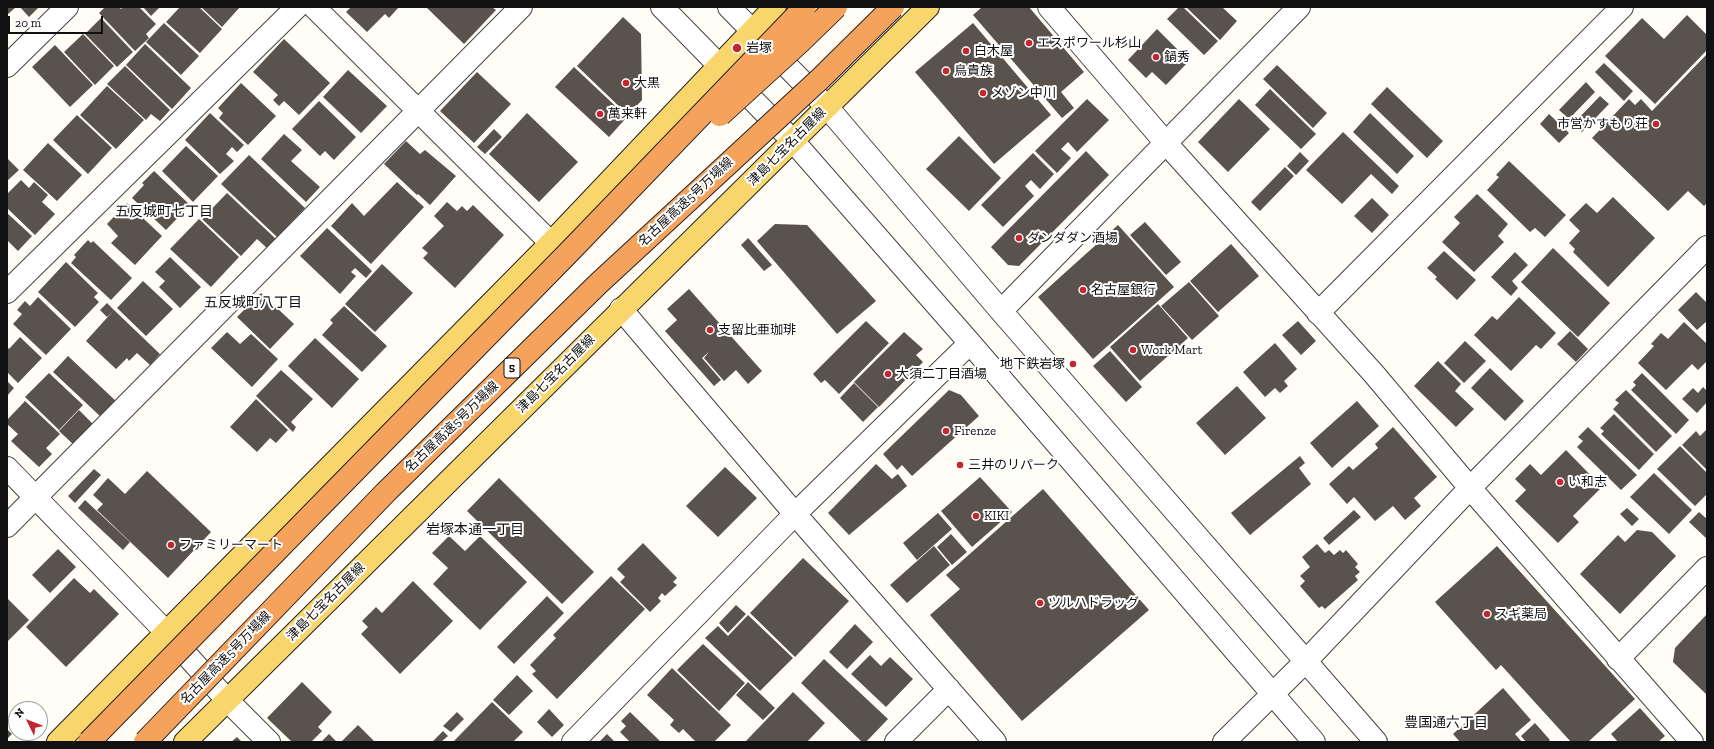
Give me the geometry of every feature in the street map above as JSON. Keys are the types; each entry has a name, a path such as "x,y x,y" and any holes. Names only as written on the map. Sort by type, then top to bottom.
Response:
{"highway":[{"path":"89,742 572,248 805,7"},
{"path":"572,248 800,42 836,7"},
{"name":"名古屋高速5号万場線","path":"145,742 386,492 599,283 821,78 893,7"}],"main road":[{"path":"58,742 551,243 775,7"},
{"name":"津島七宝名古屋線","path":"185,742 621,309 928,7"}],"street":[{"path":"7,66 67,7"},
{"path":"7,292 296,7"},
{"path":"314,7 551,243"},
{"path":"7,526 520,7"},
{"path":"662,7 793,141 970,343 1314,742"},
{"path":"729,7 827,107 1001,311 1376,742"},
{"path":"1049,7 1165,142 1374,374 1470,488 1692,742"},
{"path":"1001,311 1299,7"},
{"path":"1318,312 1622,7"},
{"path":"1224,742 1273,695 1470,488 1707,247"},
{"path":"621,309 795,514 994,742"},
{"path":"573,742 795,514 970,343"},
{"path":"7,468 166,632 227,700 269,742"},
{"path":"1618,659 1707,568"},
{"path":"896,742 949,689"}],"building":[{"path":"7,7 16,7 7,15"},
{"path":"20,7 39,7 29,17"},
{"path":"105,7 119,7 121,9 123,7 139,7 156,24 146,34 149,38 135,51 99,13"},
{"path":"143,7 160,7 151,16"},
{"path":"180,7 199,7 222,29 200,53 166,22"},
{"path":"201,7 240,7 222,27"},
{"path":"351,7 399,7 389,18 385,14 367,32 346,12"},
{"path":"426,7 492,7 496,10 464,44"},
{"name":"エスポワール杉山","path":"982,7 1029,7 1084,72 1061,92 1074,108 1062,118 973,15"},
{"path":"1179,7 1183,7 1218,41 1204,55 1167,19"},
{"path":"1186,7 1222,7 1237,21 1220,40"},
{"path":"1687,15 1707,35 1707,50 1655,104 1605,56 1642,18 1664,39"},
{"path":"623,17 641,34 642,100 628,115 577,66"},
{"path":"101,18 133,52 117,67 85,34"},
{"path":"164,23 199,56 181,75 146,42"},
{"name":"メゾン中川","path":"973,23 1051,115 994,164 915,72"},
{"path":"1157,29 1189,61 1166,85 1152,72 1146,78 1128,60"},
{"path":"83,34 114,66 95,85 64,52"},
{"path":"284,39 330,83 299,115 284,101 279,106 273,100 278,95 253,72"},
{"path":"145,44 191,88 172,109 126,65"},
{"path":"55,45 93,85 70,107 32,67"},
{"name":"市営かすもり荘","path":"1707,54 1707,203 1704,206 1688,191 1668,211 1592,138 1629,99 1635,105 1641,99 1652,111"},
{"path":"1604,63 1633,91 1624,101 1595,72"},
{"path":"1277,65 1327,113 1313,128 1263,79"},
{"path":"125,66 170,110 160,121 151,114 146,120 107,84"},
{"path":"574,67 627,117 609,137 555,87"},
{"path":"348,70 387,106 361,133 323,97"},
{"path":"477,72 511,104 474,143 440,111"},
{"path":"1586,82 1595,92 1569,119 1559,110"},
{"path":"241,83 276,116 248,145 219,118 223,113 218,108"},
{"path":"107,86 144,120 116,149 80,115"},
{"path":"1387,87 1443,141 1427,158 1371,104"},
{"path":"1270,89 1316,134 1301,149 1255,105"},
{"path":"1600,96 1609,104 1582,132 1573,124"},
{"path":"1087,99 1109,120 1077,152 1068,142 1061,149 1071,158 1057,173 1035,151"},
{"path":"1239,99 1270,129 1228,172 1198,142"},
{"path":"319,101 356,137 334,160 325,151 320,156 292,129"},
{"path":"210,113 244,145 237,152 232,147 226,154 234,161 220,174 185,140"},
{"path":"527,113 578,162 539,202 489,154"},
{"path":"1370,113 1414,156 1397,174 1353,132"},
{"path":"1549,114 1569,133 1559,143 1540,124"},
{"path":"77,115 112,148 88,174 53,140"},
{"path":"494,129 502,137 485,154 477,147"},
{"path":"1343,132 1399,186 1392,194 1371,174 1342,204 1306,170"},
{"path":"284,134 302,150 291,161 320,187 306,202 261,159"},
{"path":"959,136 1001,178 969,211 926,169"},
{"path":"406,141 420,154 425,150 456,176 430,205 384,164"},
{"path":"48,143 82,175 57,201 23,170"},
{"path":"186,146 218,176 193,202 162,171"},
{"path":"1086,151 1109,175 1019,266 1008,265 991,247"},
{"path":"1300,152 1309,161 1296,175 1287,166"},
{"path":"1033,153 1054,174 1040,189 1031,180 1025,186 1034,196 1003,227 981,205"},
{"path":"249,155 305,208 277,237 221,184"},
{"path":"7,158 19,170 7,181"},
{"path":"1509,161 1566,215 1545,237 1535,228 1530,232 1487,190 1499,177 1496,175"},
{"path":"1285,167 1294,176 1260,211 1251,202"},
{"path":"154,171 190,205 166,230 132,198 144,185 142,183"},
{"path":"21,180 29,188 34,182 48,195 42,202 55,214 35,235 7,208 7,194"},
{"path":"397,182 424,207 371,264 331,226 352,203 364,216"},
{"path":"227,193 276,239 267,248 257,239 241,256 202,219"},
{"path":"1477,194 1508,224 1498,236 1504,242 1474,272 1442,242 1460,223 1454,217"},
{"path":"1613,197 1655,238 1608,287 1573,252 1575,249 1569,243 1580,231 1569,220 1586,203 1597,213"},
{"path":"1372,198 1389,215 1372,233 1354,216"},
{"path":"447,202 457,211 462,206 467,211 473,205 504,235 455,288 423,258 428,253 422,248 444,226 434,216"},
{"path":"127,203 162,236 135,265 111,243 118,236 107,224"},
{"path":"7,213 32,236 18,251 7,240"},
{"path":"199,219 239,257 211,287 170,249"},
{"path":"1145,222 1181,262 1166,275 1130,235"},
{"path":"775,224 807,225 876,301 837,334 757,241"},
{"path":"1118,225 1174,287 1093,359 1038,297"},
{"path":"327,228 372,271 366,278 355,268 351,272 356,276 340,294 300,256"},
{"path":"748,238 772,265 764,271 741,245"},
{"path":"88,240 91,243 93,241 132,278 111,300 71,263 76,257 74,255"},
{"path":"1231,244 1259,276 1218,312 1190,281"},
{"path":"1553,248 1610,303 1578,337 1521,282"},
{"path":"1444,251 1476,280 1457,300 1435,279 1437,277 1427,268"},
{"path":"1515,252 1528,265 1512,281 1518,288 1511,296 1491,277"},
{"path":"170,257 201,287 180,308 159,287 165,281 155,272"},
{"path":"66,262 98,293 94,297 99,302 75,327 38,292"},
{"path":"382,264 413,293 375,332 345,304"},
{"path":"143,281 173,309 146,336 117,308"},
{"path":"1189,282 1219,316 1192,340 1161,306"},
{"path":"689,289 762,371 748,384 736,370 724,381 704,358 709,352 702,358 721,380 714,386 665,331 677,320 667,309"},
{"path":"1696,292 1707,303 1707,321 1697,330 1678,310"},
{"path":"261,293 294,324 270,349 237,317"},
{"path":"38,297 71,329 46,355 13,324 22,314 17,310 25,301 30,306"},
{"path":"1519,297 1556,333 1541,349 1536,345 1511,371 1474,335 1492,316 1497,320"},
{"path":"107,303 114,310 107,317 100,310"},
{"path":"1158,304 1188,338 1140,381 1110,347"},
{"path":"344,306 387,346 362,372 322,335 333,323 330,320"},
{"path":"114,310 160,354 150,365 137,353 129,361 127,358 116,369 86,341"},
{"path":"866,321 889,343 839,394 825,380 821,383 813,374"},
{"path":"1298,321 1316,341 1301,355 1282,335"},
{"path":"1684,322 1707,344 1707,361 1698,370 1692,364 1666,390 1638,363 1654,346 1651,344 1661,333 1668,339"},
{"path":"1570,331 1588,349 1576,362 1557,344"},
{"path":"227,332 240,344 251,334 278,359 252,387 211,348"},
{"path":"904,332 923,349 916,355 923,362 879,407 854,382"},
{"path":"20,337 42,358 18,383 7,372 7,347 9,349"},
{"path":"315,338 359,379 332,408 288,366"},
{"path":"1465,341 1486,361 1464,383 1444,363"},
{"path":"1275,343 1297,369 1284,381 1288,386 1280,393 1275,388 1265,397 1243,372"},
{"path":"1110,351 1142,387 1126,402 1093,366"},
{"path":"68,356 117,402 101,417 53,372"},
{"path":"1438,361 1461,384 1455,391 1474,409 1456,427 1414,386"},
{"path":"1490,368 1524,401 1505,421 1471,388"},
{"path":"281,370 313,399 291,422 296,427 293,432 256,396"},
{"path":"49,373 83,405 59,430 25,397"},
{"path":"1642,373 1689,420 1676,434 1631,390 1636,385 1633,382"},
{"path":"7,381 14,388 7,396"},
{"path":"854,383 878,407 863,422 840,398"},
{"path":"1237,386 1266,418 1225,455 1196,423"},
{"path":"1703,387 1707,391 1707,402 1697,413 1682,399 1693,388 1698,393"},
{"path":"949,390 961,395 979,416 912,476 902,465 897,470 883,454"},
{"path":"1626,390 1672,436 1656,452 1613,409 1619,403 1615,400"},
{"path":"256,399 288,430 276,443 270,438 257,452 230,427"},
{"path":"25,401 60,434 46,448 52,454 39,467 11,441 18,434 7,424 7,420"},
{"path":"1357,401 1379,426 1332,468 1310,443"},
{"path":"79,410 93,424 73,444 59,431"},
{"path":"1614,414 1654,454 1639,470 1601,434 1604,431 1600,428"},
{"path":"1393,427 1437,477 1414,498 1421,506 1405,520 1393,506 1375,521 1354,497 1347,504 1329,484 1349,466 1353,470 1378,448 1375,444"},
{"path":"1588,427 1637,475 1621,490 1577,447 1583,441 1578,437"},
{"path":"1707,429 1707,470 1682,445 1696,431 1700,436"},
{"path":"1680,446 1707,473 1707,494 1695,506 1657,469"},
{"path":"1566,450 1602,487 1573,516 1579,522 1558,543 1515,501 1526,490 1515,479 1530,464 1541,475"},
{"path":"1300,456 1305,463 1299,468 1311,484 1250,535 1231,513"},
{"path":"876,464 892,479 898,474 907,486 849,535 828,513"},
{"path":"725,467 757,498 718,537 686,506"},
{"path":"94,469 101,475 75,503 68,496"},
{"path":"147,471 211,532 168,578 97,510 103,504 93,495 108,478 125,494"},
{"path":"1654,473 1692,510 1669,534 1630,497"},
{"path":"980,477 1012,512 972,547 941,511"},
{"path":"499,478 594,572 562,604 467,511"},
{"path":"1043,489 1149,610 1022,721 930,615 960,589 946,575"},
{"path":"85,500 130,542 123,550 78,508"},
{"path":"1627,508 1639,519 1632,526 1620,514"},
{"path":"1354,510 1361,517 1329,545 1323,538"},
{"path":"1699,512 1707,519 1707,539 1689,522"},
{"path":"938,513 952,529 917,560 903,543"},
{"path":"1637,530 1652,532 1676,556 1620,614 1580,574 1618,535 1625,542"},
{"path":"951,534 967,552 952,565 937,547"},
{"path":"449,536 465,551 480,536 527,582 480,630 433,584 448,568 432,553"},
{"path":"643,543 677,578 673,582 677,585 665,596 662,593 658,598 661,601 650,612 620,582 625,577 617,569"},
{"path":"1317,544 1325,553 1329,550 1334,555 1340,550 1343,553 1346,550 1358,564 1355,567 1360,572 1355,576 1358,580 1325,609 1322,606 1319,608 1300,586 1305,581 1300,576 1310,567 1302,557"},
{"path":"934,546 950,565 907,603 890,585"},
{"path":"1497,546 1635,699 1588,742 1571,742 1501,665 1496,670 1435,602"},
{"path":"58,549 76,567 50,593 32,575"},
{"path":"803,558 849,601 795,657 750,613"},
{"path":"611,576 645,609 557,699 532,674 536,671 530,665 556,638 553,635"},
{"path":"74,578 90,593 94,589 119,614 66,667 26,627"},
{"path":"413,581 453,621 400,674 361,634 368,627 362,621 376,607 382,613"},
{"path":"547,596 564,613 514,664 497,647"},
{"path":"7,598 29,620 7,642"},
{"path":"736,605 746,614 728,633 719,623"},
{"path":"1707,614 1707,695 1673,662 1675,648"},
{"path":"748,615 793,658 760,691 705,638 718,626 728,636"},
{"path":"855,624 873,642 847,669 829,652"},
{"path":"703,644 745,683 719,711 677,670"},
{"path":"870,655 881,666 890,657 913,679 886,707 851,674"},
{"path":"824,659 888,719 866,742 862,742 801,683"},
{"path":"672,668 731,725 714,742 696,742 683,729 679,733 670,725 674,720 647,695"},
{"path":"517,675 533,691 509,715 493,700"},
{"path":"302,682 332,712 318,727 322,731 311,742 292,742 267,718"},
{"path":"748,682 775,708 763,720 736,695"},
{"path":"1503,688 1531,720 1515,734 1522,742 1460,742 1453,734"},
{"path":"793,692 825,723 807,742 745,742"},
{"path":"492,702 523,732 513,742 455,742 454,741"},
{"path":"1640,708 1665,736 1658,742 1618,742 1611,734"},
{"path":"549,709 564,725 552,737 537,722"},
{"path":"457,712 464,719 451,732 443,726"},
{"path":"630,712 661,742 630,742 620,732 626,726 621,721"},
{"path":"1535,723 1550,740 1548,742 1526,742 1521,736"},
{"path":"358,725 375,742 341,742"},
{"path":"443,731 448,736 441,742 432,742"},
{"path":"329,734 337,742 321,742"},
{"path":"607,734 615,742 599,742"},
{"path":"237,737 242,742 231,742"}],"place":[{"name":"エスポワール杉山","path":"1029,43"},
{"name":"岩塚","path":"737,48"},
{"name":"白木屋","path":"966,51"},
{"name":"鍋秀","path":"1156,57"},
{"name":"鳥貴族","path":"946,71"},
{"name":"大黒","path":"626,83"},
{"name":"メゾン中川","path":"983,93"},
{"name":"萬来軒","path":"600,114"},
{"name":"市営かすもり荘","path":"1656,124"},
{"name":"ダンダダン酒場","path":"1019,238"},
{"name":"名古屋銀行","path":"1083,290"},
{"name":"支留比亜珈琲","path":"710,330"},
{"name":"Work Mart","path":"1133,350"},
{"name":"地下鉄岩塚","path":"1073,364"},
{"name":"大須二丁目酒場","path":"888,374"},
{"name":"Firenze","path":"946,431"},
{"name":"三井のリパーク","path":"960,465"},
{"name":"い和志","path":"1560,482"},
{"name":"KIKI","path":"976,516"},
{"name":"ファミリーマート","path":"171,545"},
{"name":"ツルハドラッグ","path":"1040,603"},
{"name":"スギ薬局","path":"1487,614"}],"district":[{"name":"五反城町七丁目","path":"164,212"},
{"name":"五反城町八丁目","path":"253,303"},
{"name":"岩塚本通一丁目","path":"475,530"},
{"name":"豊国通六丁目","path":"1446,723"}]}
